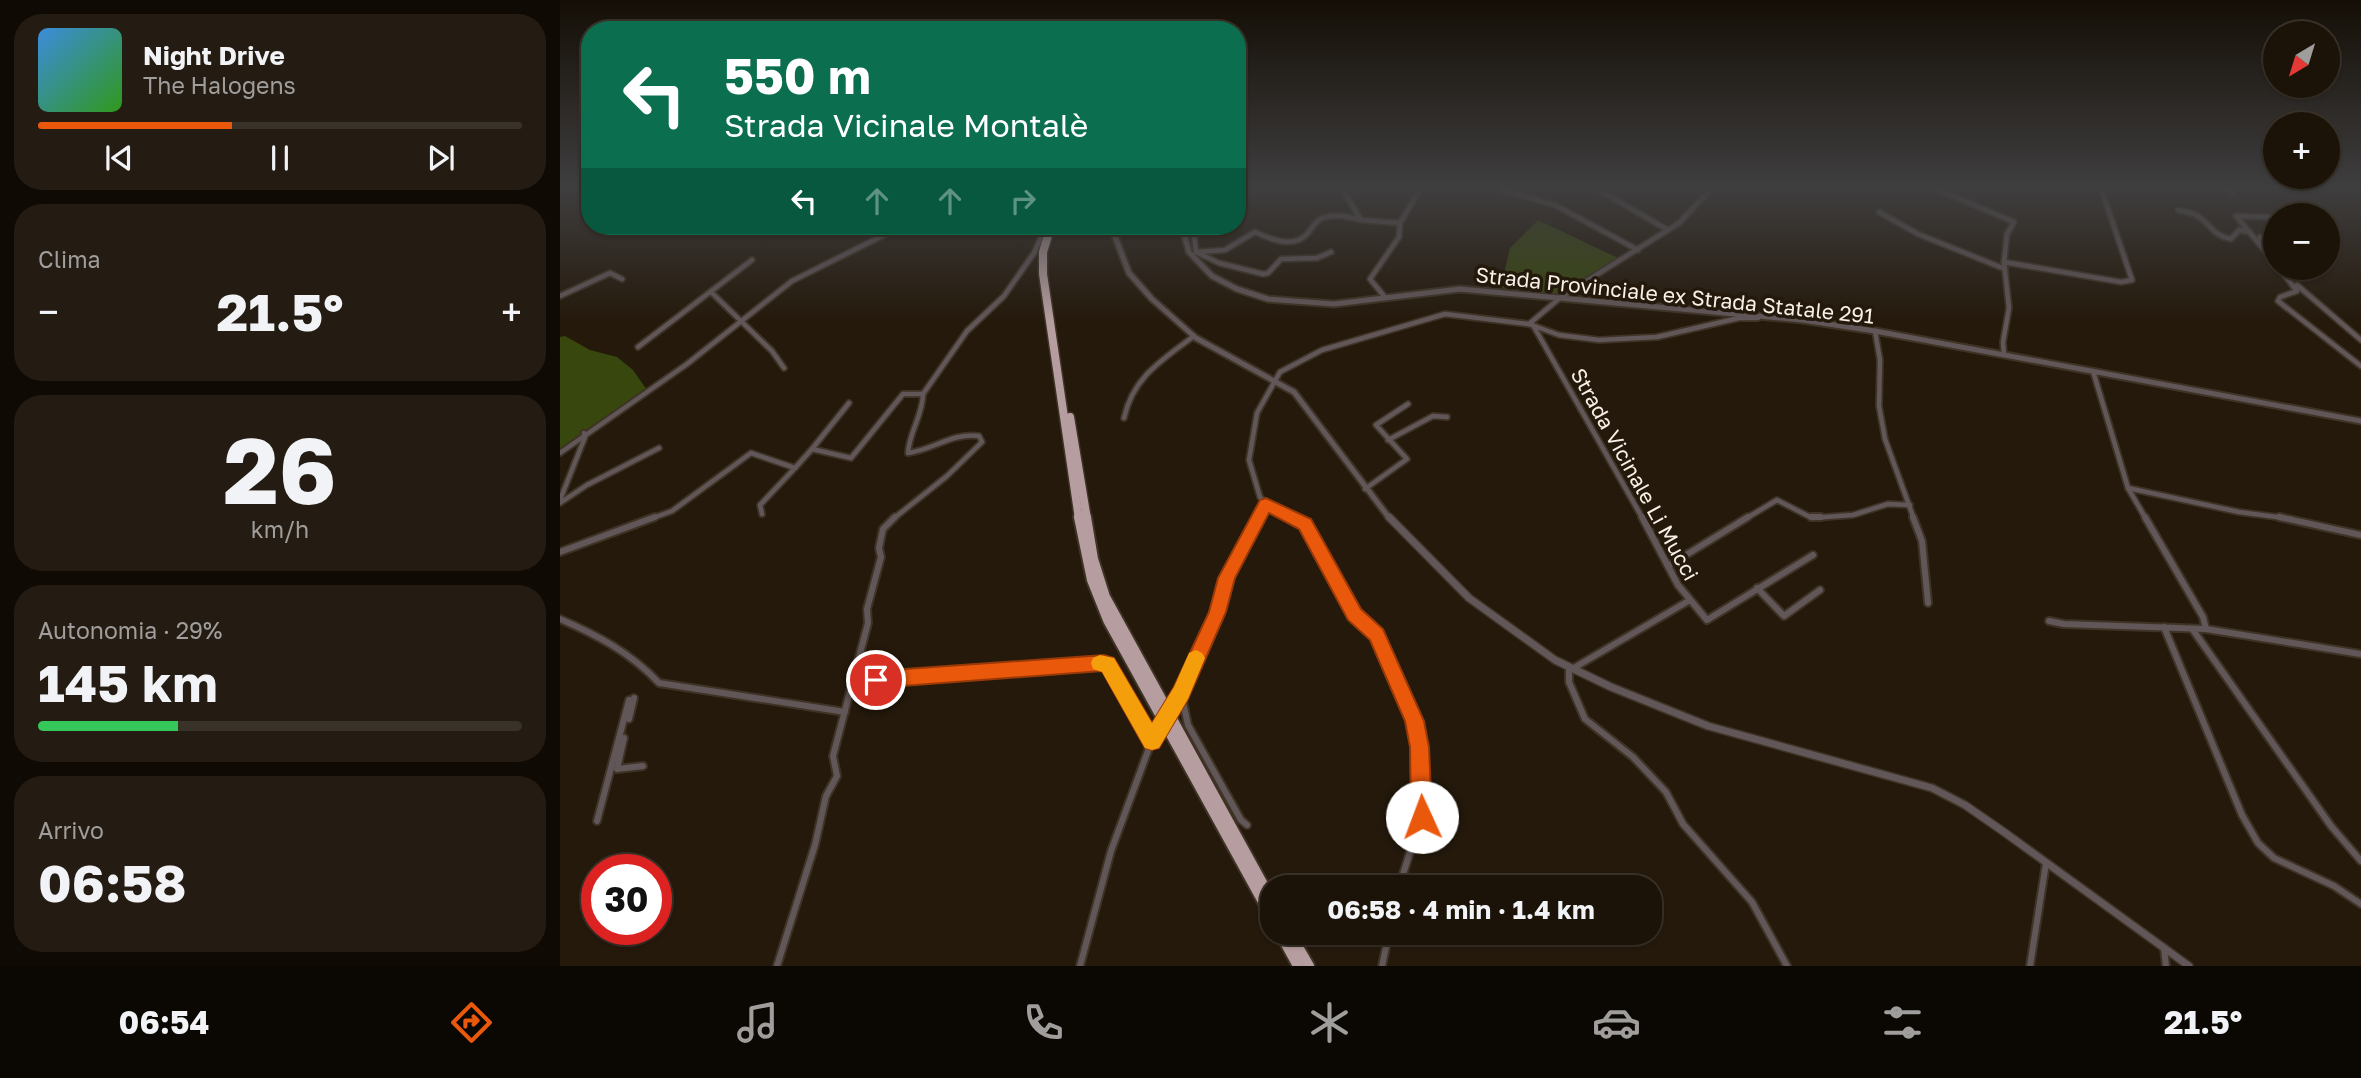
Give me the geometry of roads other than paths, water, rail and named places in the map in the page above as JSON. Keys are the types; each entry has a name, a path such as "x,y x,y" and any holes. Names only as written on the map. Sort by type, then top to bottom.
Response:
{"highway":[{"path":"1047,235 1042,259 1085,538 1108,620 1260,896"},
{"path":"1048,291 1047,258 1053,235"},
{"path":"1089,560 1116,620 1260,879"},
{"path":"1287,945 1298,966"},
{"path":"1297,945 1309,966"}],"street":[{"path":"1196,251 1225,250 1255,232 1275,242 1297,240 1305,237 1310,231"},
{"path":"1384,296 1370,279 1398,237 1399,231"},
{"path":"1603,231 1638,250"},
{"path":"1531,325 1561,296 1666,231"},
{"path":"1915,231 2005,268"},
{"path":"2004,355 2003,342 2009,308 2004,261 2009,231"},
{"path":"2004,261 2129,282 2132,280 2132,274 2116,231"},
{"path":"2211,231 2225,239 2231,239 2238,231"},
{"path":"2245,231 2250,232 2263,247"},
{"path":"560,453 584,433 673,373 794,280 888,235"},
{"path":"777,966 815,845 826,796 836,776 833,756 868,623 867,609 881,557 879,548 883,529 903,509 947,476 982,442 979,436 960,434 925,450 908,453 907,441 922,408 923,394 967,331 1004,296 1044,235"},
{"path":"1114,235 1129,273 1152,299 1194,335 1294,392 1389,518 1469,598 1516,634 1570,668 1708,726 1933,788 1965,805 2189,966"},
{"name":"Strada Provinciale ex Strada Statale 291","path":"1184,235 1189,252 1212,276 1237,289 1268,299 1324,305 1460,289 1561,296 1778,318 1875,331 2361,421"},
{"path":"1194,235 1196,251"},
{"path":"1196,251 1219,263 1263,274 1281,259 1317,258 1331,252"},
{"path":"638,347 752,260"},
{"path":"560,296 610,273 622,279"},
{"path":"2289,280 2297,291 2280,297 2278,301 2361,366"},
{"path":"2292,280 2361,340"},
{"path":"712,292 772,351 785,368"},
{"path":"1403,875 1422,817 1420,747 1415,721 1376,635 1354,614 1309,529 1305,524 1266,504 1260,497 1249,460 1257,413 1280,372 1322,350 1445,314 1531,325 1559,335 1599,340 1657,337 1739,318 1778,318"},
{"name":"Strada Vicinale Li Mucci","path":"1531,325 1668,566 1707,620 1813,555"},
{"path":"1875,331 1880,359 1879,406 1885,439 1922,541 1928,603"},
{"path":"1124,418 1125,407 1136,382 1194,335"},
{"path":"2093,371 2129,488 2202,615 2206,629"},
{"path":"812,449 851,458 903,394 923,394"},
{"path":"762,514 760,505 812,449 849,403"},
{"path":"1365,489 1407,459 1377,424 1408,404"},
{"path":"1388,440 1433,416 1447,417"},
{"path":"560,502 585,438 584,433"},
{"path":"560,502 659,448"},
{"path":"560,552 672,511 751,453 794,468"},
{"path":"2129,488 2239,512 2298,520 2361,535"},
{"path":"1668,566 1777,500 1812,518 1853,515 1888,504 1910,505"},
{"path":"1080,966 1111,851 1153,739 1180,695 1217,612 1226,578 1266,504"},
{"path":"1757,589 1784,616 1820,590"},
{"path":"1570,668 1690,600"},
{"path":"560,619 622,649 642,664 659,683 845,712"},
{"path":"2049,621 2064,624 2206,629 2361,654"},
{"path":"2164,627 2242,815 2258,843 2274,858 2334,886 2361,904"},
{"path":"2193,630 2331,826 2361,861"},
{"path":"852,682 1104,663 1108,664 1153,739"},
{"path":"1570,668 1569,682 1585,719 1633,757 1666,792 1682,824 1752,902 1787,966"},
{"path":"1180,695 1188,725 1241,820 1247,825"},
{"path":"597,821 631,699 617,769 643,766"},
{"path":"2030,966 2046,863"},
{"path":"1382,966 1386,945"},
{"path":"2164,948 2166,966"}]}
